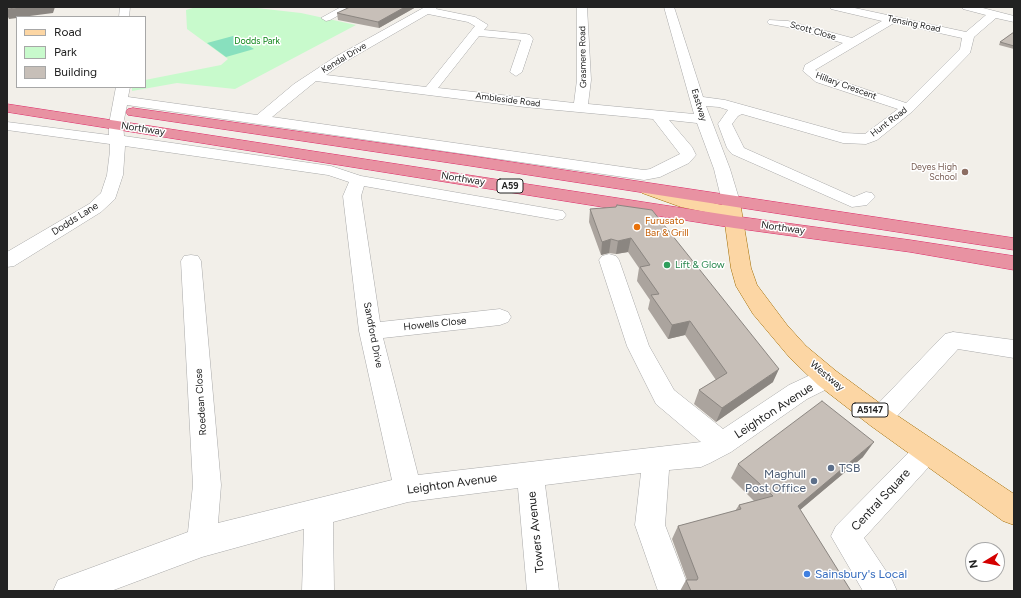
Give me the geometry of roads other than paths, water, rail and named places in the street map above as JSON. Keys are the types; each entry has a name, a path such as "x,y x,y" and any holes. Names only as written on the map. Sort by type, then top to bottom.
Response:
{"highway":[{"name":"Northway","path":"7,93 120,112 472,161 731,202 1014,244"},
{"name":"Northway","path":"7,108 120,112 232,143 734,222 910,246 1014,264"}],"main road":[{"path":"648,189 687,203 716,210 734,222"},
{"name":"Westway","path":"731,202 741,268 747,286 761,308 798,352 827,378 880,418 1014,511"}],"street":[{"path":"326,18 349,7"},
{"name":"Grasmere Road","path":"580,108 584,80 582,7"},
{"name":"Eastway","path":"669,7 703,119 722,169 731,202"},
{"name":"Tensing Road","path":"835,7 968,36"},
{"path":"966,7 1014,19"},
{"path":"430,9 478,22 482,25 478,33 430,90"},
{"name":"Kendal Drive","path":"261,119 313,76 430,9"},
{"path":"968,36 994,14"},
{"name":"Hillary Crescent","path":"891,20 809,68 809,71 821,79 908,108"},
{"name":"Scott Close","path":"773,22 788,24 852,42"},
{"path":"478,33 526,37 527,39 516,72"},
{"name":"Hunt Road","path":"698,101 720,103 843,138 860,140 872,137 908,108 966,50 968,36"},
{"name":"Ambleside Road","path":"313,76 525,103 703,119"},
{"path":"740,109 733,114 725,124 735,148 738,151 852,202 861,201 866,197"},
{"name":"Northway","path":"120,112 307,167 331,171 358,180 557,215"},
{"name":"Northway","path":"7,126 92,138 120,112 261,119 644,175 654,174 683,160 688,155 686,150 657,115"},
{"name":"Dodds Lane","path":"7,261 103,202 113,187 118,151 120,112"},
{"name":"Sandford Drive","path":"358,180 352,196 370,331 408,489"},
{"path":"609,260 638,346 665,398 722,444"},
{"name":"Roedean Close","path":"191,261 206,485 202,542"},
{"name":"Howells Close","path":"370,331 500,317"},
{"path":"880,418 953,340 1014,349"},
{"name":"Leighton Avenue","path":"69,591 202,542 408,489 656,458 701,455 722,444 798,392 827,378"},
{"name":"Central Square","path":"882,591 846,536 927,451"},
{"path":"656,458 650,526 674,591"},
{"name":"Towers Avenue","path":"530,474 543,591"},
{"path":"318,591 320,512"}],"place":[{"name":"Deyes High School","path":"965,172"},
{"name":"Furusato Bar & Grill","path":"637,227"},
{"name":"Lift & Glow","path":"667,265"},
{"name":"TSB","path":"831,468"},
{"name":"Maghull Post Office","path":"814,481"},
{"name":"Sainsbury's Local","path":"807,574"}],"park label":[{"name":"Dodds Park","path":"257,41"}]}
